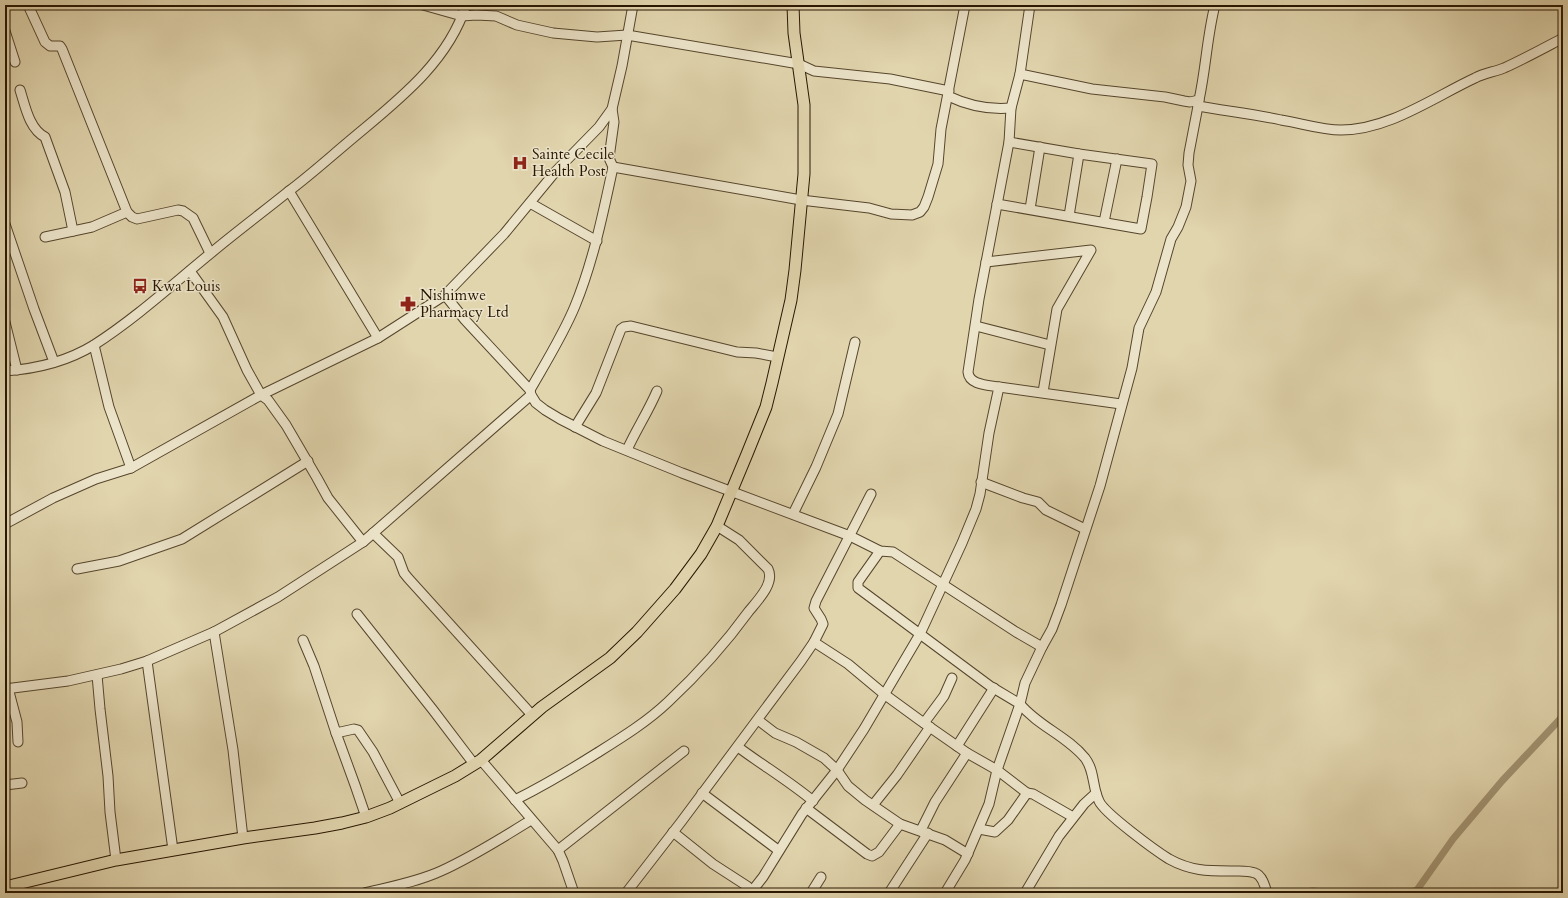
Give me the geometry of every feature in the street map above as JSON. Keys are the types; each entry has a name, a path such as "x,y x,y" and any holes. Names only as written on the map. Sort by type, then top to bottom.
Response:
{"main road":[{"path":"5,887 116,860 243,838 315,828 366,817 400,803 456,776 478,762 532,715 610,658 637,632 675,589 701,554 717,526 766,407 772,383 791,300 804,174 804,105 794,33 793,5"}],"street":[{"path":"28,5 45,42 50,46 60,46 62,49 127,212 132,217 137,219 178,210 183,211 193,218 210,253"},
{"path":"423,5 462,16 496,16 517,25 553,32 597,37 628,35 799,64 814,71 890,79 949,93 977,106 999,109 1011,108"},
{"path":"5,371 17,370 71,357 94,345 126,322 289,191 390,107 424,74 448,42 462,16 466,5"},
{"path":"18,742 17,722 7,689 68,681 97,675 147,661 214,632 278,596 363,542 531,393 575,305 597,240 613,167 609,158 614,122 612,109 622,66 633,5"},
{"path":"613,167 801,200 869,208 891,214 912,215 920,212 928,197 938,164 941,129 965,5"},
{"path":"1030,5 1020,74 1011,108 1009,142 979,299 969,376 973,381 999,387 1121,404"},
{"path":"945,893 968,854 979,829 989,804 997,770 1026,683 1062,605 1108,460 1121,404 1132,368 1139,328 1156,292 1170,244 1178,228 1188,200 1191,181 1188,160 1206,60 1207,39 1215,5"},
{"path":"5,31 15,62"},
{"path":"1020,74 1092,89 1198,103 1320,128 1341,130 1361,129 1376,125 1442,96 1475,78 1503,68 1563,38"},
{"path":"20,90 33,125 38,134 45,137 65,192 73,231"},
{"path":"5,524 54,498 96,479 131,468 261,395 378,338 445,295 504,234 556,172 599,127 612,109"},
{"path":"997,204 1141,229 1148,197 1152,164 1009,142"},
{"path":"1030,209 1040,147"},
{"path":"1069,216 1080,154"},
{"path":"1104,222 1116,159"},
{"path":"289,191 378,338"},
{"path":"530,203 597,240"},
{"path":"45,237 92,228 127,212"},
{"path":"5,224 54,362"},
{"path":"986,262 1091,250 1056,309 1043,392"},
{"path":"190,271 223,317 247,370 261,395 268,400 286,425 328,498 363,542"},
{"path":"445,295 465,320 531,393 536,403 545,410 574,427 603,441 682,473 850,536 880,551 893,552 1016,632 1042,647"},
{"path":"5,322 17,370"},
{"path":"574,427 596,393 621,329 624,327 631,326 737,352 756,353 777,357"},
{"path":"976,326 1050,345"},
{"path":"793,514 816,467 838,414 855,342"},
{"path":"94,345 109,407 131,468"},
{"path":"673,832 713,864 747,886 751,892 763,877 778,850 810,804 837,770 864,729 920,634 970,525 978,502 989,433 999,387"},
{"path":"627,450 650,408 657,391"},
{"path":"77,569 119,560 182,538 308,461"},
{"path":"981,482 1038,502 1046,510 1086,530"},
{"path":"626,893 738,747 814,642 823,624 822,619 815,611 815,604 871,494"},
{"path":"514,800 541,786 616,741 651,716 668,702 714,656 756,603 769,582 770,574 768,569 739,540 717,526"},
{"path":"372,534 398,557 404,573 408,578 532,715"},
{"path":"880,551 858,582 858,588 994,688 1020,704 1034,718 1062,738 1086,759 1093,776 1096,793 1102,806 1115,818 1161,854 1178,863 1206,871 1256,873 1260,877 1266,890"},
{"path":"357,614 433,710 558,850 574,893"},
{"path":"214,632 233,750 243,838"},
{"path":"303,640 314,666 366,817"},
{"path":"814,642 848,664 884,694 957,746 997,770 1027,793 1033,794 1073,817"},
{"path":"147,661 173,850"},
{"path":"97,675 116,860"},
{"path":"873,805 902,768 944,696 952,678"},
{"path":"957,746 994,688"},
{"path":"758,720 775,733 796,742 824,758 837,770 848,786 900,824 945,840 968,854"},
{"path":"336,733 354,729 358,730 373,752 400,803"},
{"path":"738,747 794,786 810,804 867,854 872,856 879,852 900,824"},
{"path":"558,850 684,752"},
{"path":"889,893 924,832 935,802 968,753"},
{"path":"5,785 22,783"},
{"path":"702,793 778,850"},
{"path":"979,829 995,832 1003,826 1027,793"},
{"path":"1025,893 1056,840 1073,817 1096,793"},
{"path":"364,893 409,882 440,872 468,858 531,820"},
{"path":"811,893 820,877"}],"waterway":[{"path":"1408,893 1417,890 1453,839 1502,781 1563,716"},
{"path":"1295,893 1313,891 1337,893"}],"place":[{"name":"Sainte Cecile Health Post","path":"520,163"},
{"name":"Kwa Louis","path":"140,286"},
{"name":"Nishimwe Pharmacy Ltd","path":"408,304"}]}
